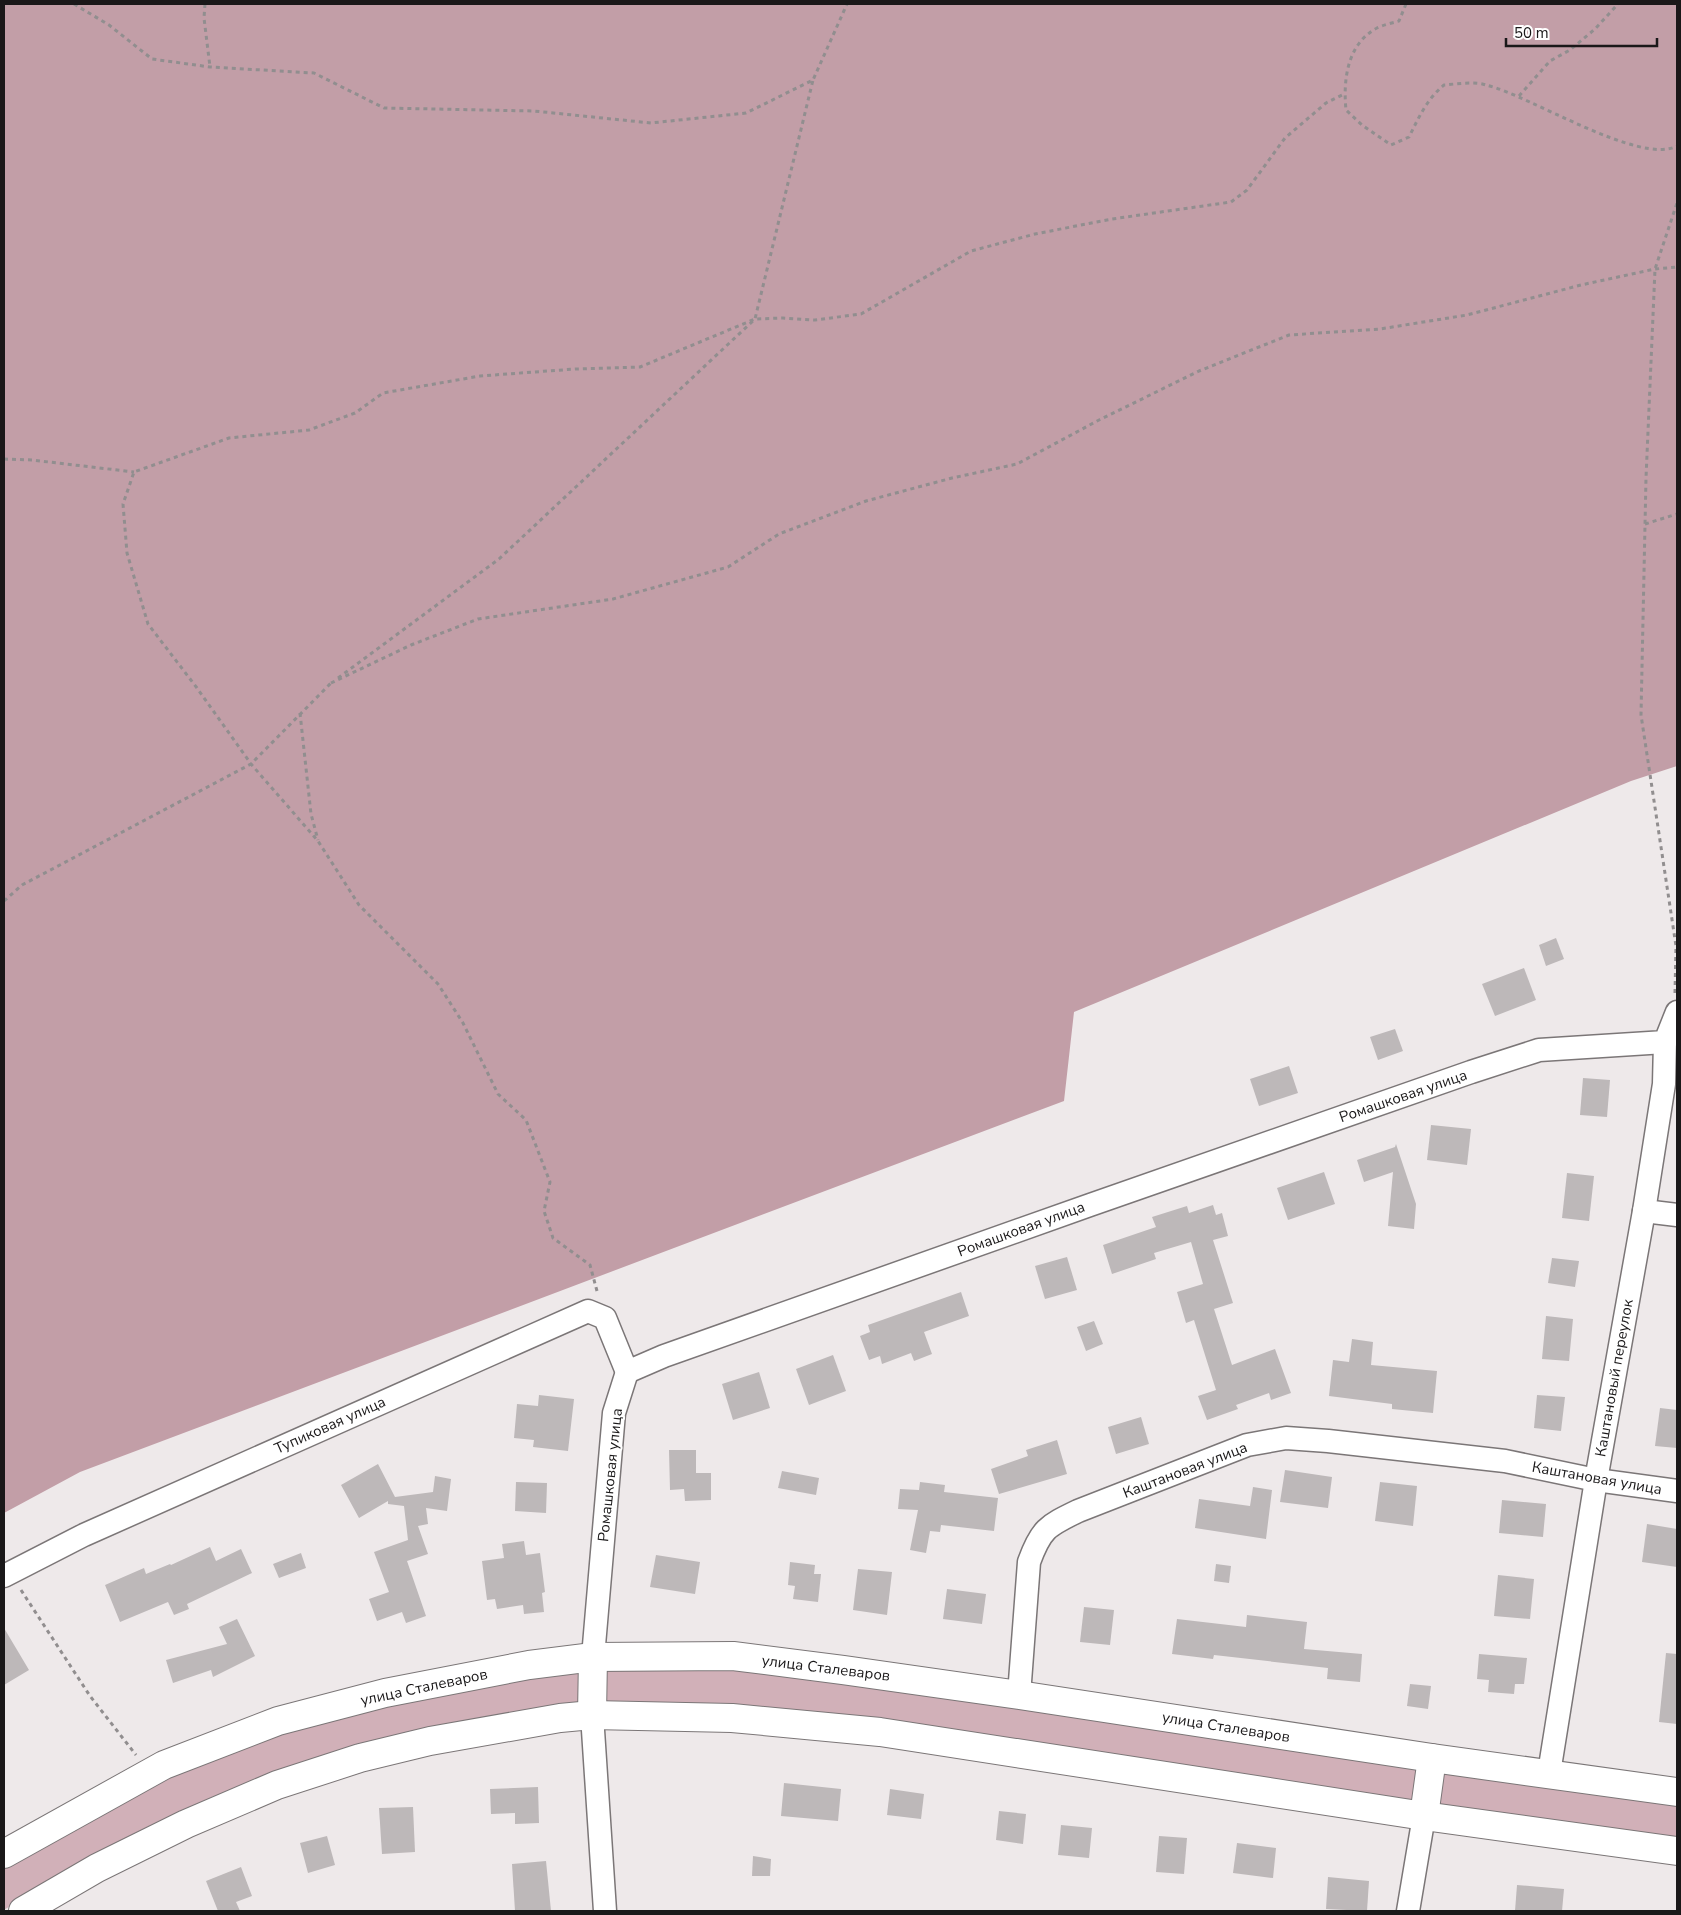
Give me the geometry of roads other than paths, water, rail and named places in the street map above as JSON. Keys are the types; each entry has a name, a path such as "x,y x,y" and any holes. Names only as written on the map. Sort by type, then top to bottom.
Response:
{"main road":[{"name":"улица Сталеваров","path":"4,1854 164,1765 287,1719 385,1693 529,1665 593,1657 733,1656 1019,1695 1432,1758 1677,1792"},
{"path":"592,1715 593,1657"},
{"path":"23,1911 96,1868 177,1828 278,1785 360,1758 430,1740 560,1718 592,1715 732,1718 880,1732 1424,1816 1677,1851"},
{"path":"1424,1816 1432,1758"}],"street":[{"path":"1665,1042 1676,1006"},
{"name":"Каштановый переулок","path":"1549,1773 1596,1480 1644,1211 1664,1084 1665,1042"},
{"name":"Ромашковая улица","path":"593,1657 614,1413 627,1372 673,1353 1034,1224 1539,1050 1665,1042"},
{"path":"1644,1211 1677,1215"},
{"name":"Тупиковая улица","path":"6,1574 84,1535 588,1310 605,1318 627,1372"},
{"name":"Каштановая улица","path":"1019,1695 1029,1562 1037,1542 1051,1524 1078,1511 1247,1445 1286,1438 1328,1441 1505,1461 1596,1480 1677,1491"},
{"path":"592,1715 605,1911"},
{"path":"1408,1911 1424,1816"}]}
